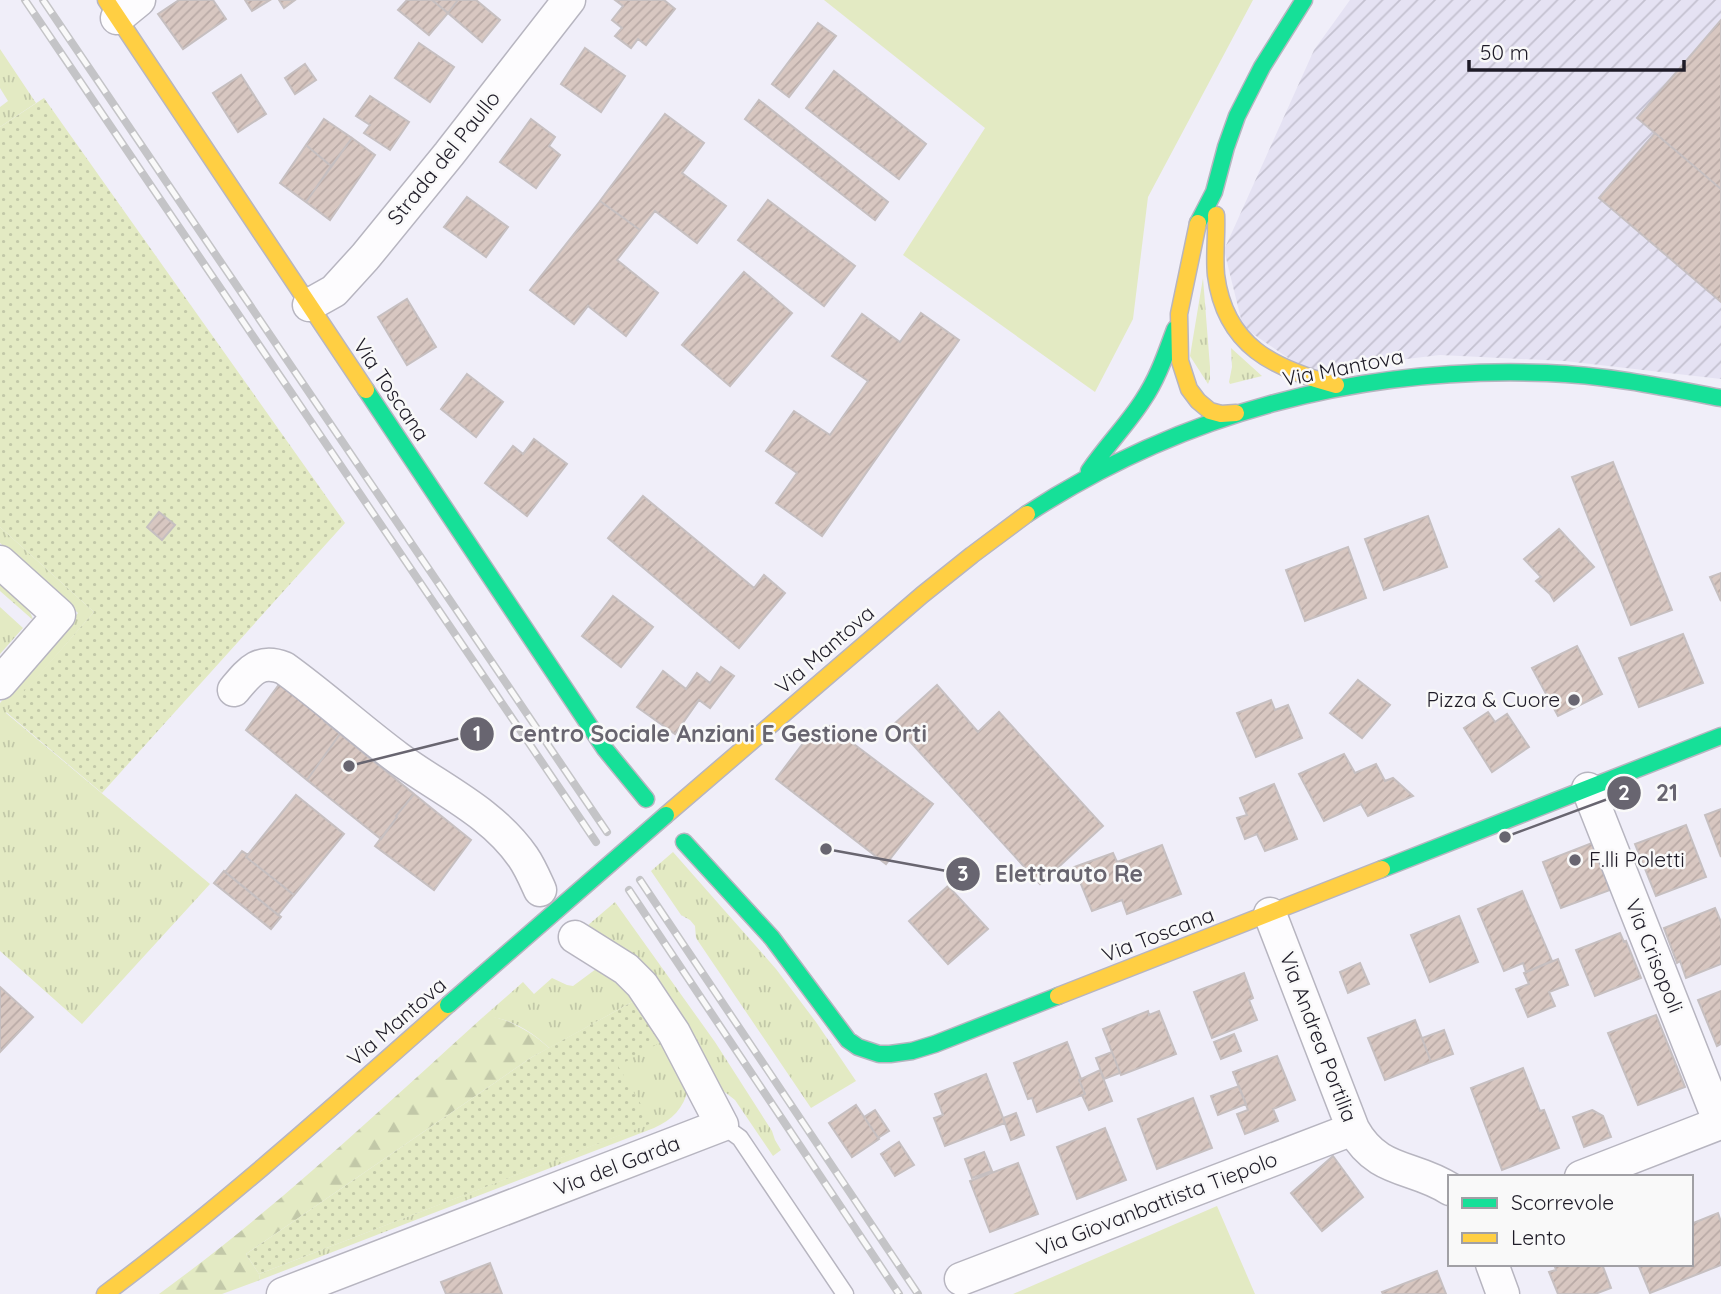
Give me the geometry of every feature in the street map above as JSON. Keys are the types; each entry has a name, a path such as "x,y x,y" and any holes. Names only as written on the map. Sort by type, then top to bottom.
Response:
{"main road":[{"path":"1073,487 1087,475 1139,407 1161,368 1180,314 1196,230 1215,186 1226,147 1243,104 1266,59 1304,0"},
{"name":"Via Toscana","path":"121,6 309,305 597,739 646,799"},
{"path":"1215,186 1217,284 1227,317 1235,330 1255,351 1278,367 1331,384 1349,386"},
{"path":"1180,314 1181,361 1189,389 1210,411 1221,414 1236,413"},
{"name":"Via Mantova","path":"105,1294 216,1208 912,603 1006,530 1073,487 1165,439 1197,426 1303,395 1404,376 1490,370 1577,374 1619,378 1721,398"},
{"name":"Via Toscana","path":"684,842 772,938 848,1040 871,1054 905,1053 935,1044 1270,914 1721,736"}],"street":[{"name":"Strada del Paullo","path":"309,305 334,291 360,264 569,0"},
{"path":"0,562 59,615 0,684"},
{"path":"234,690 255,668 269,664 284,668 395,756 488,820 521,855 540,890"},
{"name":"Via Crisopoli","path":"1588,789 1720,1123"},
{"name":"Via Andrea Portilia","path":"1270,914 1353,1129 1364,1145 1387,1163 1448,1188"},
{"path":"575,937 626,969 642,985 680,1042 722,1125"},
{"path":"1586,1175 1720,1123"},
{"name":"Via del Garda","path":"283,1294 722,1125"},
{"name":"Via Giovanbattista Tiepolo","path":"961,1279 1353,1129"},
{"path":"1493,1266 1503,1294"}],"lane":[{"path":"722,1125 740,1138 845,1294"}],"shaded area":[{"path":"1350,0 1721,0 1721,379 1565,361 1440,355 1307,371 1243,327 1224,250 1314,50"}],"green space":[{"path":"824,0 1253,0 1148,197 1133,319 1095,392 903,255 985,128"},
{"path":"0,49 36,103 0,127 0,107 8,101 0,88"},
{"path":"44,98 345,523 102,793 6,712 94,612 0,527 0,127"},
{"path":"1203,278 1210,367 1208,384 1190,356"},
{"path":"1231,348 1262,376 1230,384"},
{"path":"0,527 94,612 6,713 210,884 82,1024 0,951 0,703 78,613 0,543"},
{"path":"0,584 24,605 33,620 0,591"},
{"path":"0,607 23,628 0,654"},
{"path":"673,852 776,969 856,1081 811,1108 696,938 695,926 681,915 651,871"},
{"path":"615,902 715,1042 772,1131 781,1150 773,1156 735,1100 717,1086 591,933 587,926"},
{"path":"596,969 601,969 632,987 688,1089 684,1102 672,1117 654,1128 260,1280 259,1274 651,1123 617,1066 634,1001 549,1048 535,1036 508,1021 482,1018 523,982 534,994 552,978 573,986"},
{"path":"634,1001 661,1042 618,1066 652,1123 259,1274 246,1254 532,1057"},
{"path":"488,1016 521,1028 549,1048 532,1057 246,1254 260,1280 222,1294 159,1294 284,1195 482,1018"},
{"path":"1217,1206 1255,1294 1013,1294"}],"building":[{"path":"179,0 213,0 226,19 183,49 158,14"},
{"path":"245,0 270,0 252,11"},
{"path":"279,0 295,0 284,8"},
{"path":"407,0 432,0 448,13 429,35 398,10"},
{"path":"432,0 458,0 448,13"},
{"path":"458,0 476,0 500,20 482,42 448,13"},
{"path":"615,0 664,0 675,9 646,45 638,39 631,48 615,36 622,28 612,20 623,6"},
{"path":"1721,20 1721,189 1637,118"},
{"path":"818,23 836,36 789,97 772,84"},
{"path":"419,43 454,67 430,102 395,78"},
{"path":"585,48 625,76 601,112 561,84"},
{"path":"305,64 316,80 295,94 285,78"},
{"path":"834,71 926,144 899,179 806,108"},
{"path":"241,75 266,114 238,132 213,93"},
{"path":"370,96 409,122 390,150 364,133 370,125 356,116"},
{"path":"759,100 888,202 875,220 745,119"},
{"path":"665,114 704,143 682,173 726,206 697,243 655,211 640,230 600,201"},
{"path":"324,119 352,138 331,166 306,145"},
{"path":"531,119 555,137 549,146 560,155 536,188 500,162"},
{"path":"1655,133 1721,189 1721,302 1599,198"},
{"path":"352,138 375,155 330,220 306,202"},
{"path":"306,145 331,166 306,202 280,183"},
{"path":"467,197 508,227 486,257 444,227"},
{"path":"768,200 855,266 824,306 738,240"},
{"path":"600,201 640,230 617,260 658,293 626,336 588,306 574,324 530,290"},
{"path":"744,272 792,313 730,386 682,345"},
{"path":"407,299 436,347 407,365 378,317"},
{"path":"921,313 959,340 822,536 776,503 797,473 766,451 794,411 830,435 868,381 832,356 862,314 900,342"},
{"path":"467,374 503,402 476,437 441,409"},
{"path":"534,439 567,464 527,516 485,483 513,446 523,454"},
{"path":"1613,462 1672,610 1631,625 1572,477"},
{"path":"643,496 754,588 764,575 785,593 739,648 608,538"},
{"path":"159,512 175,525 162,540 147,527"},
{"path":"1428,516 1447,567 1384,590 1365,539"},
{"path":"1559,529 1594,567 1554,601 1536,581 1541,577 1524,559"},
{"path":"1348,547 1366,598 1305,621 1286,570"},
{"path":"1721,573 1721,601 1710,577"},
{"path":"613,596 653,627 621,667 582,636"},
{"path":"1683,634 1703,683 1639,707 1619,658"},
{"path":"1577,646 1602,694 1558,716 1532,668"},
{"path":"721,667 734,676 710,708 699,700 675,734 637,707 663,671 686,689 697,673 710,683"},
{"path":"283,679 329,715 324,721 340,734 307,780 246,730"},
{"path":"1358,680 1390,705 1362,738 1330,713"},
{"path":"937,685 978,732 999,712 1103,826 1040,884 894,724"},
{"path":"1271,700 1275,710 1288,705 1302,738 1256,757 1237,713"},
{"path":"1488,712 1495,722 1507,714 1529,747 1492,772 1464,728"},
{"path":"830,726 933,804 886,864 776,779 807,738 816,744"},
{"path":"340,734 414,794 381,839 307,780"},
{"path":"1344,754 1355,773 1376,764 1385,781 1393,778 1413,796 1368,816 1361,804 1324,821 1299,774"},
{"path":"1274,784 1297,839 1265,851 1257,834 1245,839 1237,818 1247,815 1240,798"},
{"path":"414,794 471,840 434,890 375,846"},
{"path":"296,795 344,834 294,895 246,857"},
{"path":"1721,809 1721,857 1705,815"},
{"path":"1686,825 1706,877 1656,896 1635,844"},
{"path":"1592,843 1610,890 1561,908 1543,862"},
{"path":"1162,845 1181,894 1127,914 1122,900 1092,911 1074,867 1113,853 1117,862"},
{"path":"242,851 294,895 278,915 225,872"},
{"path":"224,871 281,917 271,929 214,883"},
{"path":"948,886 988,929 948,964 909,921"},
{"path":"1522,891 1552,961 1526,972 1523,963 1504,971 1478,909"},
{"path":"1715,908 1721,922 1721,964 1686,978 1680,961 1677,963 1664,928"},
{"path":"1459,916 1478,962 1430,982 1411,935"},
{"path":"1620,933 1641,978 1595,996 1576,950"},
{"path":"1558,959 1568,985 1549,992 1555,1006 1528,1017 1516,989 1529,984 1524,973"},
{"path":"1360,963 1369,984 1348,993 1340,972"},
{"path":"1244,973 1253,998 1249,1000 1257,1020 1212,1038 1194,992"},
{"path":"0,987 33,1017 0,1052"},
{"path":"1721,991 1721,1044 1717,1046 1698,1000"},
{"path":"1148,1011 1149,1015 1159,1011 1176,1054 1121,1075 1103,1029"},
{"path":"1656,1015 1685,1087 1638,1105 1608,1033"},
{"path":"1415,1020 1431,1062 1385,1080 1368,1038"},
{"path":"1444,1030 1453,1054 1431,1062 1422,1038"},
{"path":"1234,1034 1241,1051 1221,1059 1214,1042"},
{"path":"1067,1042 1085,1094 1037,1112 1032,1098 1028,1099 1014,1063"},
{"path":"1112,1052 1120,1073 1104,1079 1096,1058"},
{"path":"1277,1056 1295,1100 1273,1109 1278,1121 1245,1134 1237,1114 1248,1110 1233,1072"},
{"path":"1523,1068 1540,1111 1544,1110 1559,1148 1502,1170 1471,1088"},
{"path":"1100,1070 1112,1101 1089,1110 1079,1080"},
{"path":"986,1074 1005,1123 945,1146 934,1118 943,1115 935,1094"},
{"path":"1239,1086 1246,1104 1218,1115 1211,1096"},
{"path":"1193,1098 1212,1148 1157,1169 1138,1119"},
{"path":"856,1105 879,1139 852,1157 829,1123"},
{"path":"875,1110 889,1131 878,1138 864,1117"},
{"path":"1592,1110 1603,1116 1611,1137 1584,1147 1573,1117"},
{"path":"1016,1113 1024,1135 1011,1140 1003,1118"},
{"path":"1105,1128 1126,1180 1077,1199 1057,1147"},
{"path":"899,1142 914,1165 895,1176 881,1154"},
{"path":"984,1152 992,1171 972,1178 965,1159"},
{"path":"1333,1156 1363,1197 1322,1231 1291,1193"},
{"path":"1018,1163 1038,1214 990,1232 970,1181"},
{"path":"1718,1213 1721,1222 1721,1265 1650,1293 1639,1266 1693,1266 1693,1223"},
{"path":"490,1263 502,1294 446,1294 441,1282"},
{"path":"1555,1266 1603,1266 1611,1288 1595,1294 1558,1294 1549,1272 1556,1270"},
{"path":"1437,1271 1446,1294 1382,1292"}],"railway":[{"path":"25,0 596,842"},
{"path":"43,0 607,832"},
{"path":"640,880 918,1294"},
{"path":"629,890 899,1294"}],"traffic: fast":[{"path":"1198,223 1214,192 1237,116 1262,67 1304,0"},
{"path":"1089,471 1148,392 1175,329"},
{"path":"1027,514 1087,478 1148,448 1211,423 1276,403 1342,388 1409,378 1478,373 1547,373 1613,379 1721,398"},
{"path":"366,390 605,749 646,799"},
{"path":"1382,869 1721,736"},
{"path":"448,1005 666,815"},
{"path":"684,842 772,938 848,1040 858,1047 879,1054 912,1051 1058,996"}],"traffic: slow":[{"path":"106,0 366,390"},
{"path":"1216,215 1216,275 1221,299 1230,320 1256,351 1273,362 1313,379 1336,385"},
{"path":"1198,223 1179,314 1180,361 1189,389 1198,401 1210,411 1221,414 1236,413"},
{"path":"666,815 922,595 1027,514"},
{"path":"1058,996 1382,869"},
{"path":"105,1294 237,1189 448,1005"}],"place":[{"name":"Pizza & Cuore","path":"1574,700"},
{"name":"Centro Sociale Anziani E Gestione Orti","path":"349,766"},
{"name":"21","path":"1505,837"},
{"name":"Elettrauto Re","path":"826,849"},
{"name":"F.lli Poletti","path":"1575,860"}]}
